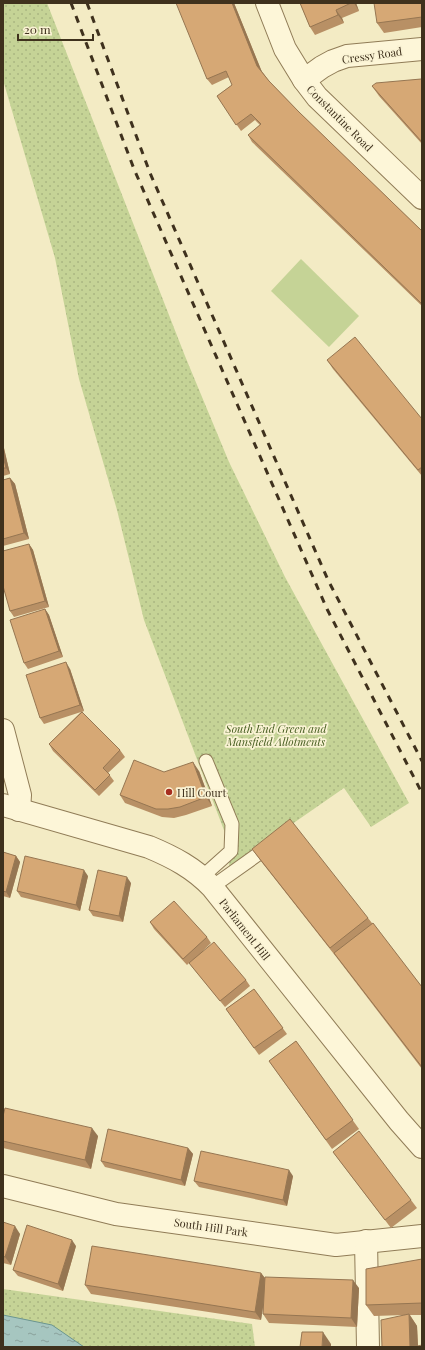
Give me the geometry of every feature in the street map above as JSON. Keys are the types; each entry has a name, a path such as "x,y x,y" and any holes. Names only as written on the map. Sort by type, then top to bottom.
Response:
{"street":[{"name":"Constantine Road","path":"267,3 285,49 304,80 317,97 422,198"},
{"name":"Cressy Road","path":"304,80 322,67 333,61 348,56 422,49"},
{"path":"3,730 20,795 11,807"},
{"name":"Parliament Hill","path":"11,807 149,847 188,866 207,882 399,1121 422,1147"},
{"name":"South Hill Park","path":"3,1186 116,1214 336,1245 422,1236"},
{"path":"366,1241 368,1347"}],"lane":[{"path":"206,761 232,824 231,851 207,882"},
{"path":"207,882 281,837"}],"green space":[{"name":"South End Green and Mansfield Allotments","path":"3,3 47,3 185,356 229,462 285,577 409,803 371,827 344,788 229,868 230,846 144,620 117,510 79,379 55,258 3,80"},
{"path":"301,259 359,316 329,347 271,291"},
{"path":"3,1289 252,1324 255,1347 3,1347"}],"water":[{"path":"3,1315 52,1325 84,1347 3,1347"}],"building":[{"path":"176,3 232,3 257,66 269,81 422,231 422,304 248,135 261,124 251,114 236,125 217,96 232,85 226,71 207,79"},
{"path":"300,3 351,3 336,10 338,15 310,27"},
{"path":"374,3 422,3 422,17 377,23"},
{"path":"422,78 422,142 372,86 376,83"},
{"path":"355,337 422,419 422,467 418,470 327,360"},
{"path":"3,456 6,468 3,468"},
{"path":"10,478 24,533 3,539 3,480"},
{"path":"29,544 45,601 10,611 3,586 3,551"},
{"path":"45,609 59,651 24,663 10,620"},
{"path":"66,662 80,705 40,718 26,675"},
{"path":"82,712 120,750 103,768 110,775 95,790 49,744"},
{"name":"Hill Court","path":"134,760 164,772 193,762 206,797 180,807 156,809 120,795"},
{"path":"290,819 368,918 330,948 252,849"},
{"path":"3,852 16,856 6,892 3,891"},
{"path":"25,856 84,870 76,905 17,891"},
{"path":"98,870 127,877 119,916 89,910"},
{"path":"174,901 207,937 183,959 150,922"},
{"path":"373,923 422,987 422,1067 334,953"},
{"path":"214,942 246,980 220,1001 189,963"},
{"path":"254,989 283,1028 254,1048 226,1009"},
{"path":"296,1041 353,1120 326,1140 269,1061"},
{"path":"5,1108 92,1128 85,1160 3,1141 3,1116"},
{"path":"108,1129 188,1148 181,1180 101,1161"},
{"path":"359,1131 411,1200 385,1220 333,1152"},
{"path":"201,1151 289,1170 283,1200 194,1181"},
{"path":"3,1222 15,1226 5,1257 3,1256"},
{"path":"27,1225 72,1240 58,1284 13,1270"},
{"path":"92,1246 261,1273 255,1312 85,1285"},
{"path":"422,1259 422,1303 366,1305 366,1269"},
{"path":"265,1277 353,1280 351,1318 263,1314"},
{"path":"409,1314 410,1347 382,1347 381,1320"},
{"path":"302,1332 323,1332 322,1347 300,1347"}],"railway":[{"path":"71,3 134,169 327,609 422,793"},
{"path":"87,3 150,173 328,580 422,761"}],"place":[{"name":"Hill Court","path":"169,792"}]}
